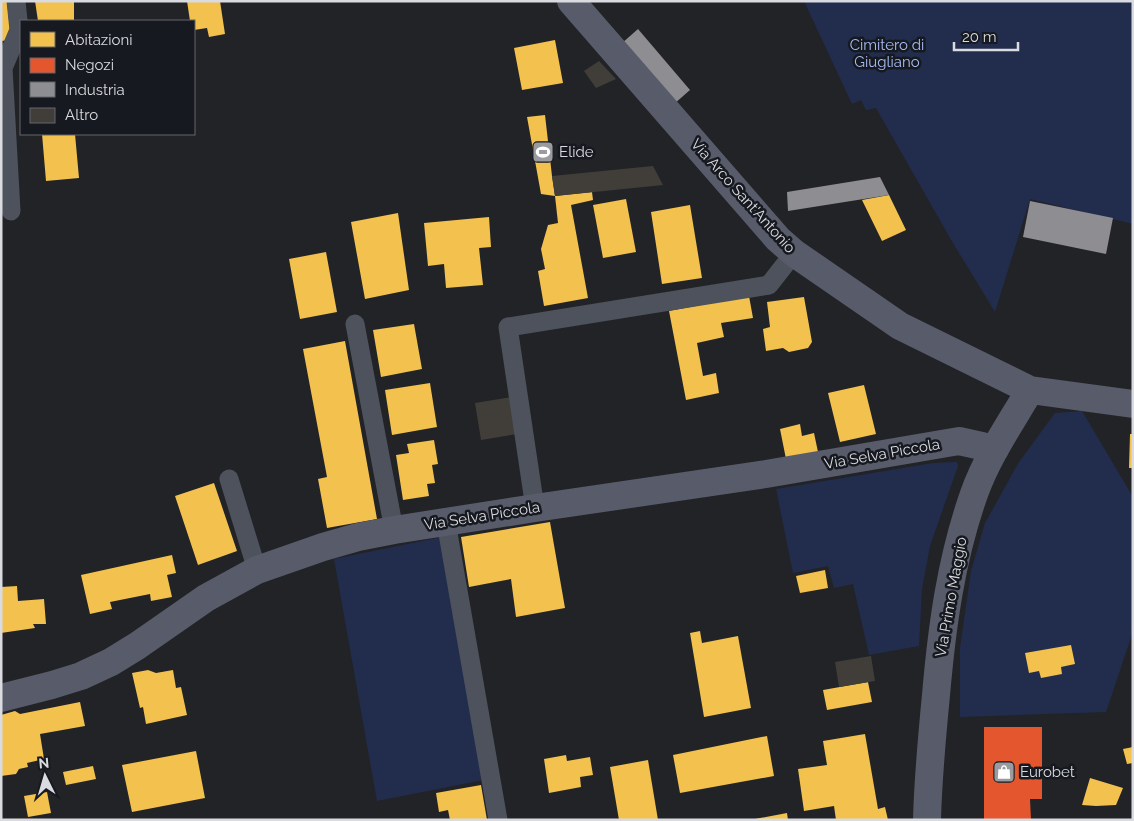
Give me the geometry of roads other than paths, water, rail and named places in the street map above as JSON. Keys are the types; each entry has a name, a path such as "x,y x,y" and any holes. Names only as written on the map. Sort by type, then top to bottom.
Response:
{"street":[{"path":"11,211 3,68 19,30 16,1"},
{"name":"Via Arco Sant'Antonio","path":"571,1 778,239 794,254 900,326 1030,390 1133,404"},
{"path":"535,508 508,328 769,285 794,254"},
{"path":"355,324 394,530"},
{"name":"Via Primo Maggio","path":"927,820 928,776 942,632 955,555 974,493 995,450 1030,390"},
{"name":"Via Selva Piccola","path":"1,698 52,686 111,662 206,598 257,570 323,547 394,530 766,474 959,440 995,450"},
{"path":"229,479 257,570"},
{"path":"446,522 498,820"}],"place":[{"name":"Elide","path":"543,152"},
{"name":"Eurobet","path":"1004,772"}],"park label":[{"name":"Cimitero di Giugliano","path":"887,54"}]}
